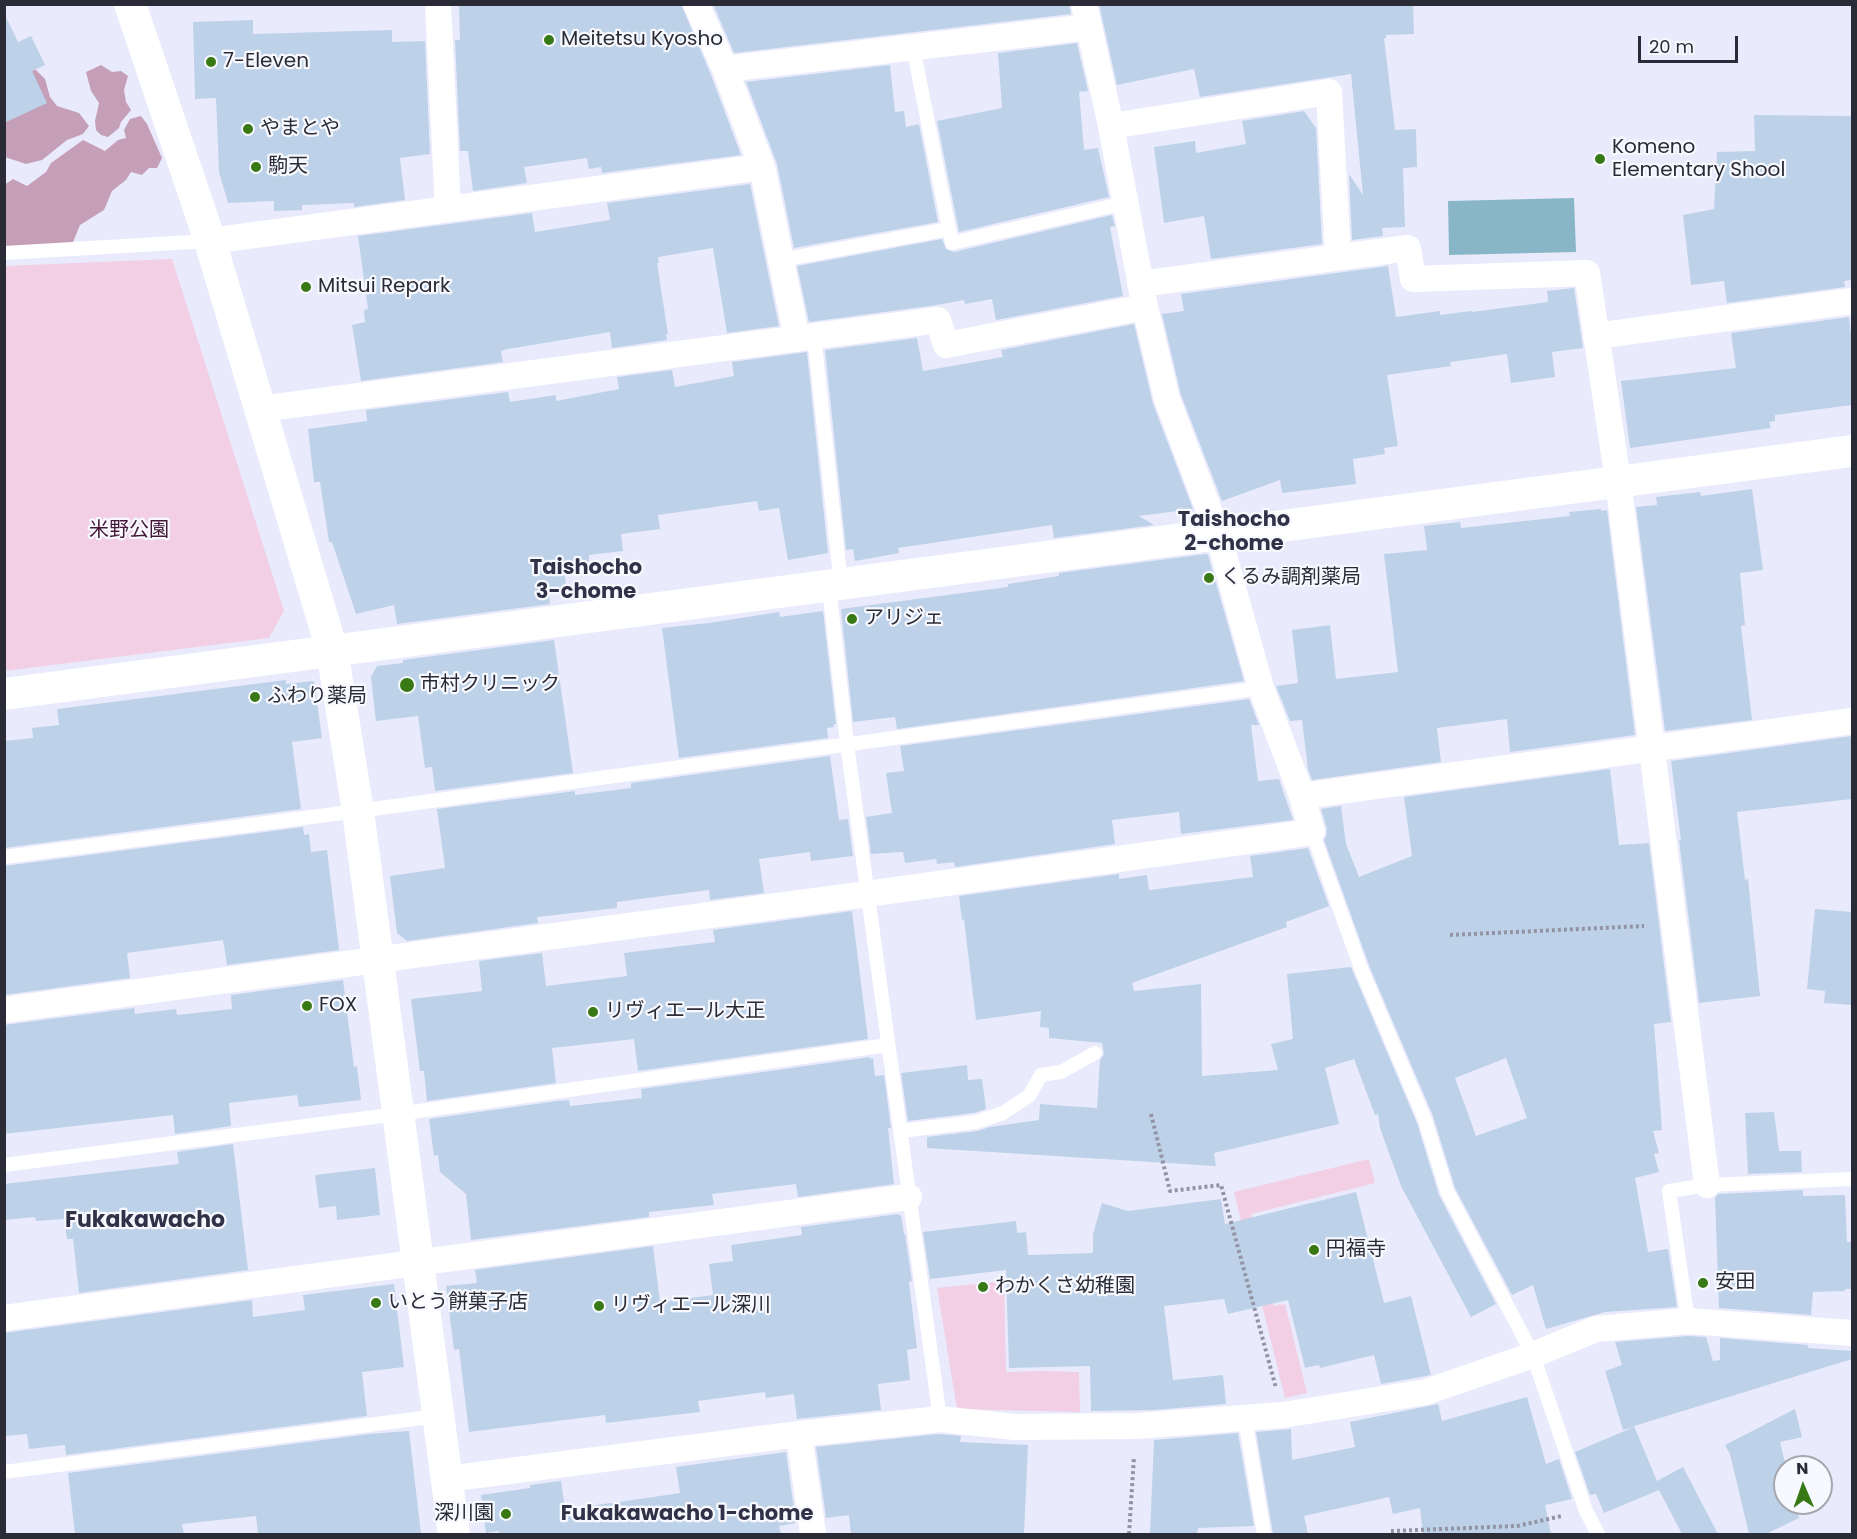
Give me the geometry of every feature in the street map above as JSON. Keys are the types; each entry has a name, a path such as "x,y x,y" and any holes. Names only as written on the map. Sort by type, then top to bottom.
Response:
{"street":[{"path":"130,4 210,241 332,650 358,811 454,1534"},
{"path":"438,4 448,209"},
{"path":"696,4 725,69 762,167 781,260 805,337"},
{"path":"4,1010 1312,832 1302,796 1261,688 1218,534 1167,399 1142,295 1111,126 1086,16 913,48 725,69"},
{"path":"1111,126 1329,92 1338,257"},
{"path":"210,241 762,167"},
{"path":"260,409 938,320 946,345 1142,295 1338,257 1407,248 1413,279 1587,273 1618,481 1707,1185"},
{"path":"1596,336 1852,301"},
{"path":"4,694 1852,452"},
{"path":"1302,796 1852,721"},
{"path":"4,1318 909,1197"},
{"path":"447,1479 799,1434 940,1419 1015,1427 1136,1426 1283,1415 1426,1392 1533,1355 1596,1329 1688,1322 1852,1333"},
{"path":"799,1434 813,1534"}],"lane":[{"path":"913,48 952,243 1125,203"},
{"path":"781,260 949,229"},
{"path":"4,253 210,241"},
{"path":"805,337 835,586 847,744 940,1419"},
{"path":"4,857 1261,688"},
{"path":"1312,832 1362,971 1425,1120 1447,1191 1533,1355 1586,1511 1598,1534"},
{"path":"4,1165 398,1114 888,1045"},
{"path":"900,1131 976,1122 1003,1113 1029,1096 1041,1075 1061,1072 1095,1053"},
{"path":"1688,1322 1669,1191 1707,1185 1852,1179"},
{"path":"4,1472 438,1416"},
{"path":"1245,1418 1264,1534"}],"path":[{"path":"1450,935 1674,925"},
{"path":"1151,1114 1170,1191 1221,1185 1283,1415"},
{"path":"1129,1534 1136,1426"},
{"path":"1391,1532 1516,1526 1586,1511"}],"green space":[{"name":"米野公園","path":"172,259 284,611 269,638 5,671 5,266"},
{"path":"1369,1159 1375,1183 1251,1214 1274,1306 1285,1304 1307,1393 1285,1398 1234,1192"},
{"path":"1004,1281 1006,1372 1079,1372 1080,1412 957,1409 937,1288"}],"shaded area":[{"path":"4,39 29,74 35,69 45,79 50,97 57,106 79,113 89,126 83,134 67,140 42,160 26,164 5,157"},
{"path":"101,65 112,72 121,71 128,76 124,90 126,102 131,110 119,128 108,137 96,130 95,121 99,103 91,91 86,72"},
{"path":"141,116 162,158 157,168 149,168 142,175 131,172 126,180 112,191 104,210 80,225 71,247 5,251 4,185 13,179 27,186 46,172 51,163 83,140 105,151 118,140 126,138 124,130 130,119"}],"water":[{"path":"1574,198 1576,252 1449,255 1448,201"}],"building":[{"path":"459,4 681,4 741,155 602,173 601,167 589,169 587,158 524,167 527,183 473,191 468,151 460,151 455,40 460,40"},
{"path":"713,4 1069,4 1071,14 734,53"},
{"path":"1099,4 1413,4 1414,34 1386,35 1384,38 1395,130 1416,129 1417,167 1403,168 1405,227 1382,228 1383,236 1352,240 1349,174 1363,195 1351,74 1200,97 1194,69 1117,85"},
{"path":"4,13 18,42 31,36 45,65 32,71 47,103 4,123"},
{"path":"253,20 253,34 392,30 392,42 425,41 430,154 400,158 405,200 354,207 354,203 302,205 302,210 274,211 274,201 228,203 219,172 216,98 195,99 193,22"},
{"path":"1077,43 1088,91 1079,92 1084,150 1098,148 1109,197 959,232 937,121 1002,108 998,53"},
{"path":"890,65 895,112 904,111 906,127 919,124 938,222 794,248 777,164 746,82"},
{"path":"1304,111 1316,128 1322,244 1211,259 1204,216 1164,223 1154,147 1195,141 1196,153 1246,144 1242,121"},
{"path":"1754,115 1852,116 1852,280 1844,281 1845,287 1727,303 1724,281 1691,285 1683,215 1714,209 1717,152 1755,151"},
{"path":"750,184 779,326 727,333 713,248 658,257 667,340 612,348 610,332 508,349 501,351 503,362 361,381 352,325 365,322 364,310 368,309 358,236 532,213 535,232 610,220 607,203"},
{"path":"1112,215 1115,226 1110,227 1123,296 996,320 992,299 965,304 964,300 809,322 797,266 942,239 946,249 954,252"},
{"path":"1388,266 1396,317 1440,311 1440,315 1472,312 1548,302 1547,291 1574,288 1583,348 1552,352 1555,377 1511,383 1507,354 1450,362 1451,366 1387,375 1398,446 1384,448 1385,454 1353,459 1356,484 1282,493 1280,480 1222,501 1181,395 1162,314 1184,311 1181,294"},
{"path":"1849,317 1852,345 1852,405 1775,415 1775,421 1769,422 1771,428 1630,448 1621,381 1736,368 1731,333"},
{"path":"1134,324 1153,404 1193,509 1139,516 1154,525 1054,538 1052,525 898,548 899,553 855,561 853,549 846,550 825,350 917,338 923,371 1003,357 1001,350"},
{"path":"807,352 828,553 788,560 779,508 759,511 757,501 658,515 660,529 621,534 623,551 589,555 589,562 563,566 567,591 549,594 550,604 397,624 394,605 356,614 332,542 329,542 320,482 314,482 308,429 367,421 366,410 508,392 510,402 556,395 556,401 619,389 617,377 672,370 675,387 734,376 732,362"},
{"path":"1752,489 1763,570 1740,573 1745,625 1741,626 1752,720 1665,731 1636,507 1657,505 1656,497 1700,492 1701,496"},
{"path":"1601,509 1601,511 1607,510 1635,735 1510,752 1507,719 1437,728 1441,762 1312,780 1308,769 1302,720 1290,721 1276,686 1298,683 1292,630 1330,625 1336,679 1398,672 1384,554 1427,550 1424,526 1460,522 1461,528 1570,516 1569,512"},
{"path":"1206,554 1244,681 897,729 895,717 853,722 841,609 1008,587 1008,584 1059,576 1059,573"},
{"path":"823,611 836,724 834,727 827,728 828,738 679,758 662,628 779,612 780,617"},
{"path":"554,640 573,773 435,791 432,767 425,768 418,716 376,721 371,677 377,666 403,663 403,660"},
{"path":"286,680 286,684 314,681 322,738 292,742 301,809 4,848 4,741 33,738 32,728 59,725 57,709"},
{"path":"1249,699 1259,725 1251,725 1258,781 1279,779 1293,820 1181,834 1179,812 1112,820 1115,844 955,867 954,862 937,864 936,859 905,863 903,852 871,854 866,817 892,813 886,773 904,771 900,746"},
{"path":"1852,736 1852,799 1737,812 1745,880 1748,879 1760,996 1699,1003 1671,761"},
{"path":"830,756 839,820 848,819 853,856 811,861 810,852 759,859 764,893 710,900 709,890 617,902 617,908 537,917 538,923 407,941 397,933 390,876 445,868 437,809 575,791 575,795 631,788 631,783"},
{"path":"1610,769 1619,845 1649,843 1671,1022 1654,1024 1662,1130 1653,1131 1659,1153 1654,1154 1659,1172 1635,1178 1648,1252 1668,1249 1677,1307 1605,1312 1546,1329 1533,1285 1512,1295 1455,1188 1433,1116 1370,968 1324,840 1327,829 1321,809 1341,806 1346,844 1359,877 1412,856 1404,797","holes":["1506,1058 1527,1118 1476,1136 1455,1078"]},
{"path":"303,827 304,835 309,834 311,852 327,850 339,950 227,965 223,940 127,953 130,978 4,995 4,866"},
{"path":"1308,848 1329,906 1286,922 1287,927 1132,983 1134,991 1201,984 1202,1076 1278,1070 1271,1044 1293,1039 1287,974 1351,967 1417,1123 1439,1195 1496,1304 1471,1317 1401,1186 1380,1128 1378,1114 1375,1115 1354,1059 1325,1068 1339,1124 1214,1153 1216,1166 927,1148 927,1137 1039,1120 1040,1104 1097,1108 1100,1060 1104,1054 1102,1043 1049,1038 1049,1028 1040,1027 1041,1011 976,1020 964,919 962,920 959,896 1119,874 1119,879 1147,875 1149,890 1253,877 1250,856"},
{"path":"1815,909 1852,912 1852,1005 1824,1003 1825,991 1807,989"},
{"path":"852,911 868,1039 638,1071 634,1039 552,1048 556,1083 427,1101 424,1071 420,1071 411,999 482,991 479,961 542,953 546,986 627,976 624,953 715,942 713,930"},
{"path":"343,980 354,1067 357,1066 361,1100 299,1107 297,1095 229,1103 231,1126 175,1134 173,1115 4,1134 4,1025 134,1008 135,1014 176,1009 177,1015 232,1009 231,995"},
{"path":"870,1057 870,1059 873,1058 875,1076 884,1075 891,1128 888,1128 894,1184 798,1197 796,1184 712,1194 714,1205 649,1212 649,1217 471,1240 466,1194 440,1172 438,1155 434,1156 429,1119 557,1101 569,1100 570,1106 642,1098 641,1089"},
{"path":"967,1065 968,1080 982,1079 986,1109 974,1113 908,1121 901,1073"},
{"path":"1774,1112 1779,1151 1801,1151 1802,1172 1748,1174 1745,1113"},
{"path":"233,1144 248,1270 79,1293 73,1239 67,1239 64,1219 36,1221 35,1217 4,1220 4,1184 179,1164 177,1152"},
{"path":"375,1168 380,1215 337,1220 336,1206 319,1208 315,1175"},
{"path":"1803,1190 1803,1196 1845,1195 1847,1242 1852,1242 1852,1289 1813,1292 1811,1315 1719,1308 1715,1198 1718,1194"},
{"path":"1356,1192 1384,1303 1411,1296 1431,1375 1381,1384 1374,1355 1320,1368 1319,1365 1305,1368 1288,1300 1228,1314 1224,1299 1164,1306 1173,1380 1223,1375 1226,1404 1154,1410 1091,1411 1090,1366 1009,1368 1006,1270 930,1279 923,1232 1016,1221 1017,1233 1026,1232 1028,1255 1093,1253 1093,1234 1102,1203 1128,1211 1221,1199 1225,1224"},
{"path":"901,1215 905,1234 912,1281 909,1282 917,1348 907,1350 910,1380 878,1384 881,1410 797,1419 794,1394 766,1398 765,1392 698,1401 700,1412 606,1423 605,1415 469,1432 459,1349 454,1350 446,1286 477,1283 475,1270 653,1246 660,1302 713,1295 709,1264 733,1261 731,1245 802,1235 801,1227"},
{"path":"394,1284 404,1367 362,1372 367,1416 66,1455 65,1445 29,1449 27,1434 4,1436 4,1333 252,1300 253,1317 305,1310 303,1295"},
{"path":"1688,1336 1706,1337 1713,1361 1720,1360 1720,1338 1852,1351 1852,1359 1634,1426 1657,1481 1683,1467 1718,1534 1682,1534 1659,1490 1604,1513 1596,1494 1590,1495 1575,1452 1634,1427 1623,1430 1605,1371 1622,1365 1615,1342"},
{"path":"1527,1397 1546,1464 1559,1459 1572,1499 1545,1505 1551,1534 1423,1534 1420,1508 1393,1514 1389,1497 1304,1516 1308,1534 1273,1534 1256,1432 1291,1429 1292,1460 1355,1447 1350,1422 1438,1404 1442,1421"},
{"path":"1795,1409 1802,1437 1780,1442 1783,1455 1773,1455 1773,1515 1798,1515 1799,1518 1766,1534 1749,1534 1730,1454 1725,1445"},
{"path":"409,1431 421,1534 258,1534 256,1516 182,1524 184,1534 75,1534 68,1473 369,1434"},
{"path":"1238,1433 1254,1526 1198,1528 1197,1534 1150,1534 1154,1440"},
{"path":"938,1434 961,1436 960,1442 1028,1445 1024,1534 851,1534 849,1515 826,1518 816,1447"},
{"path":"786,1452 796,1523 779,1526 781,1534 499,1534 499,1531 486,1533 481,1495 561,1481 565,1509 619,1502 680,1493 676,1467"}],"place":[{"name":"Meitetsu Kyosho","path":"549,40"},
{"name":"7-Eleven","path":"211,62"},
{"name":"やまとや","path":"248,129"},
{"name":"Komeno Elementary Shool","path":"1600,159"},
{"name":"駒天","path":"256,167"},
{"name":"Mitsui Repark","path":"306,287"},
{"name":"くるみ調剤薬局","path":"1209,578"},
{"name":"アリジェ","path":"852,619"},
{"name":"市村クリニック","path":"407,685"},
{"name":"ふわり薬局","path":"255,697"},
{"name":"FOX","path":"307,1006"},
{"name":"リヴィエール大正","path":"593,1012"},
{"name":"円福寺","path":"1314,1250"},
{"name":"安田","path":"1703,1283"},
{"name":"わかくさ幼稚園","path":"983,1287"},
{"name":"いとう餅菓子店","path":"376,1303"},
{"name":"リヴィエール深川","path":"599,1306"},
{"name":"深川園","path":"506,1514"}],"district":[{"name":"Taishocho 2-chome","path":"1234,533"},
{"name":"Taishocho 3-chome","path":"586,581"},
{"name":"Fukakawacho","path":"145,1221"},
{"name":"Fukakawacho 1-chome","path":"687,1515"}]}
